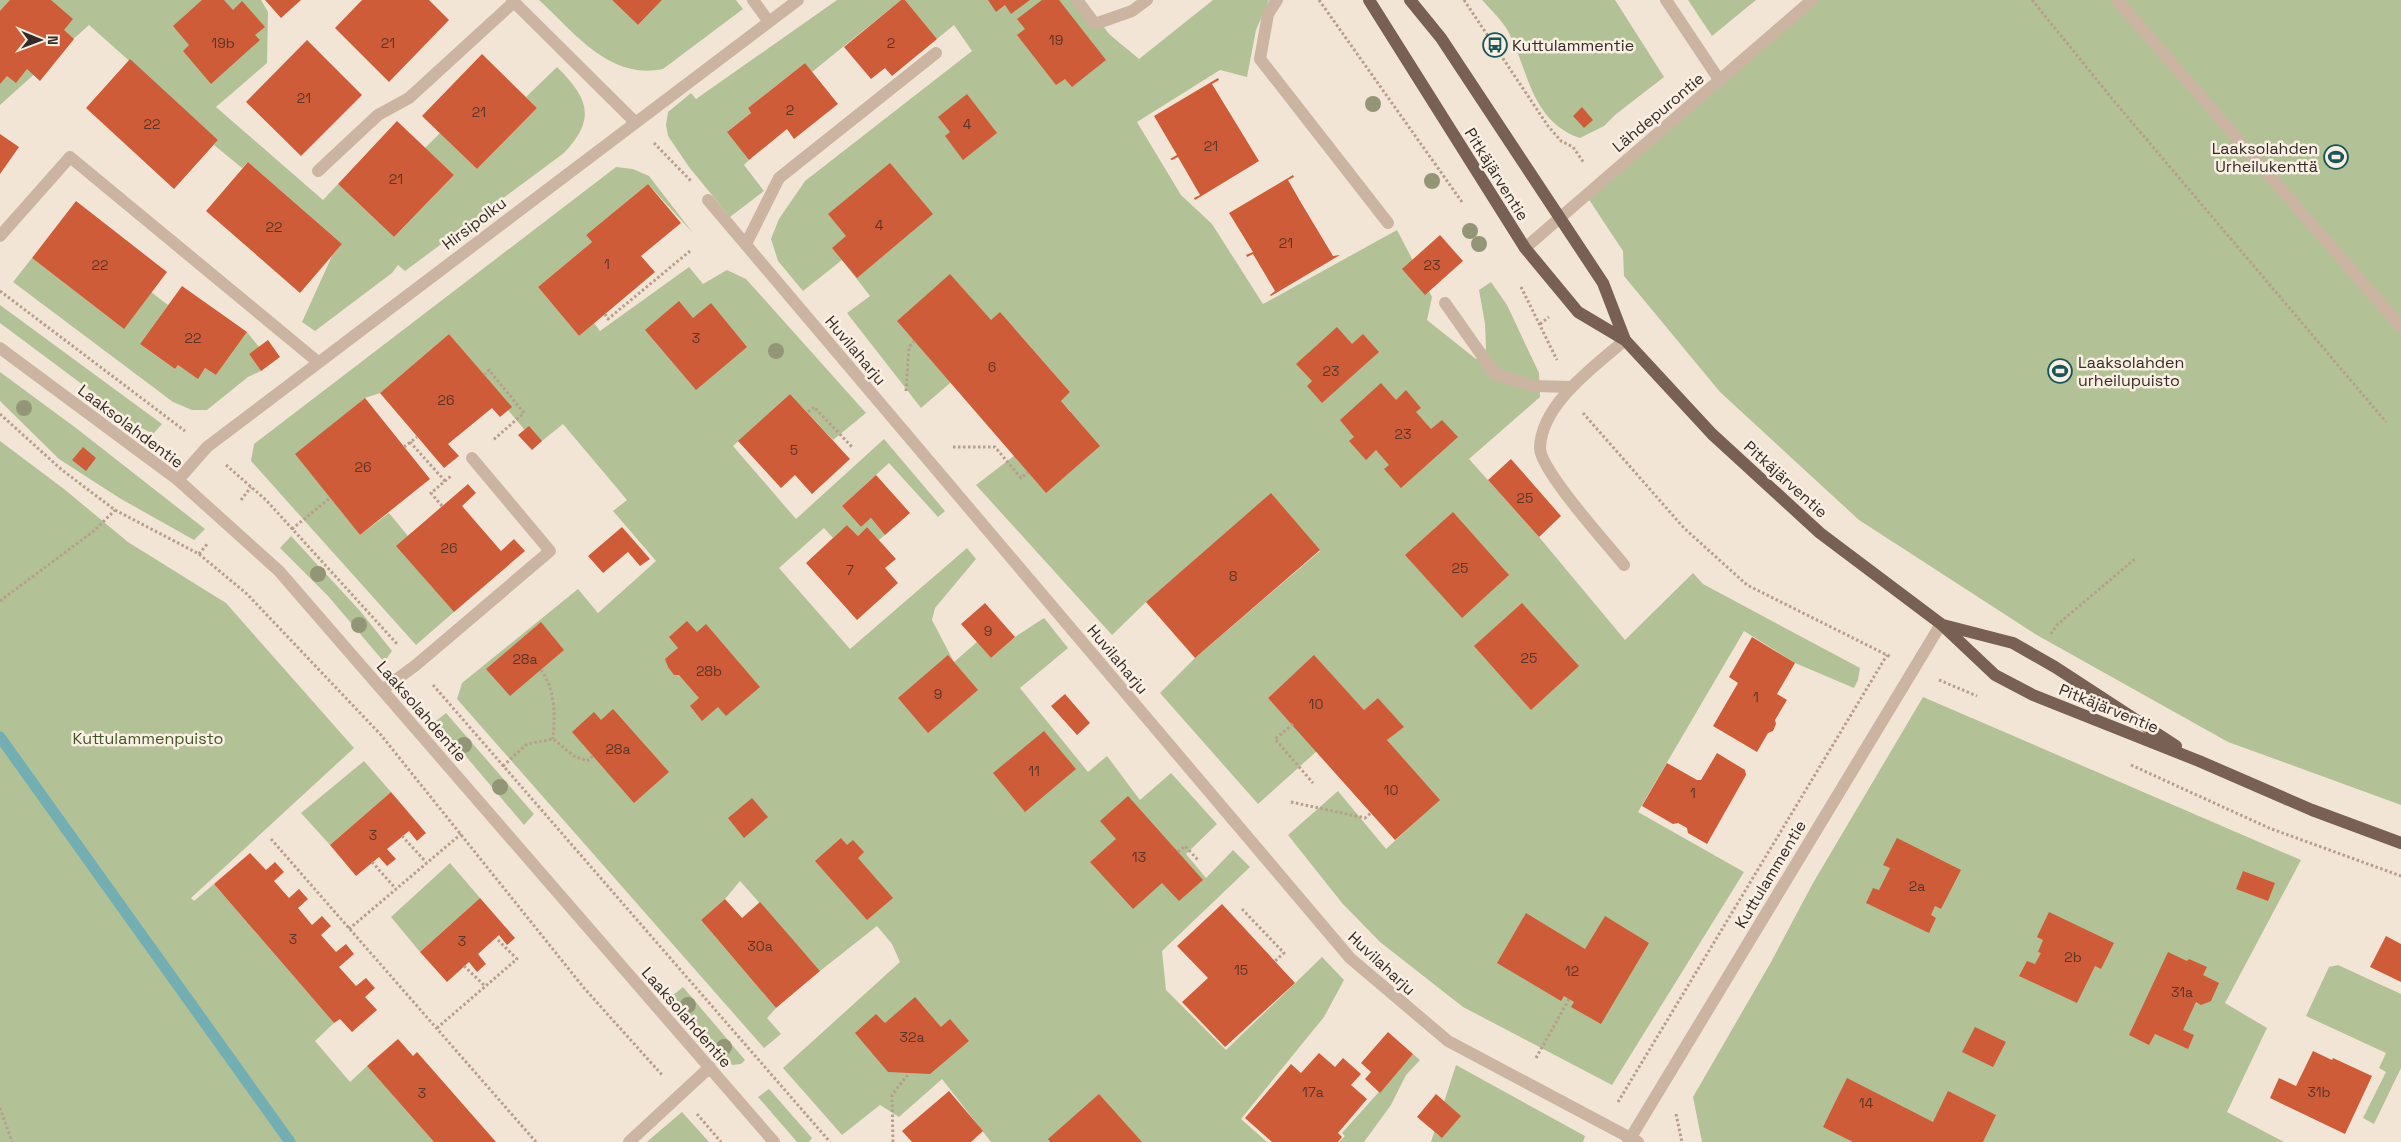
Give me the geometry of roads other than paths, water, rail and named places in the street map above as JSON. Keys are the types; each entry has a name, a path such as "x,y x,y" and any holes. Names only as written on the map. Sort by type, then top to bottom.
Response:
{"main road":[{"name":"Pitkäjärventie","path":"1369,0 1525,248 1578,312 1625,340 1712,434 1820,533 1941,624 1995,675 2033,695 2199,761 2312,810 2401,843"},
{"name":"Pitkäjärventie","path":"1410,0 1441,38 1604,283 1625,340"},
{"name":"Pitkäjärventie","path":"1941,624 2013,643 2199,761"}],"street":[{"path":"752,0 768,22"},
{"name":"Hirsipolku","path":"178,480 207,447 798,0"},
{"path":"1077,0 1095,24 1132,12 1147,0"},
{"path":"1277,0 1268,14 1260,59 1388,223"},
{"path":"1666,0 1720,81"},
{"name":"Lähdepurontie","path":"1525,248 1812,0"},
{"path":"2117,0 2401,327"},
{"path":"318,171 378,115 409,98 513,1 635,122"},
{"path":"746,244 779,178 936,53"},
{"path":"0,236 70,157 318,362"},
{"name":"Huvilaharju","path":"708,200 1350,958 1448,1041 1604,1124 1632,1141"},
{"path":"1444,303 1496,374 1534,386 1571,387"},
{"path":"1624,565 1556,482 1540,450 1545,424 1571,387 1625,340"},
{"name":"Laaksolahdentie","path":"0,348 178,480 279,571 774,1142"},
{"path":"382,690 416,665 550,551 472,458"},
{"name":"Kuttulammentie","path":"1632,1141 1941,624"},
{"path":"629,1142 710,1067"}],"waterway":[{"path":"0,737 290,1142"}],"place":[{"name":"Kuttulammentie","path":"1495,45"},
{"name":"Laaksolahden Urheilukenttä","path":"2336,157"},
{"name":"Laaksolahden urheilupuisto","path":"2060,371"}],"park label":[{"name":"Kuttulammenpuisto","path":"148,738"}]}
